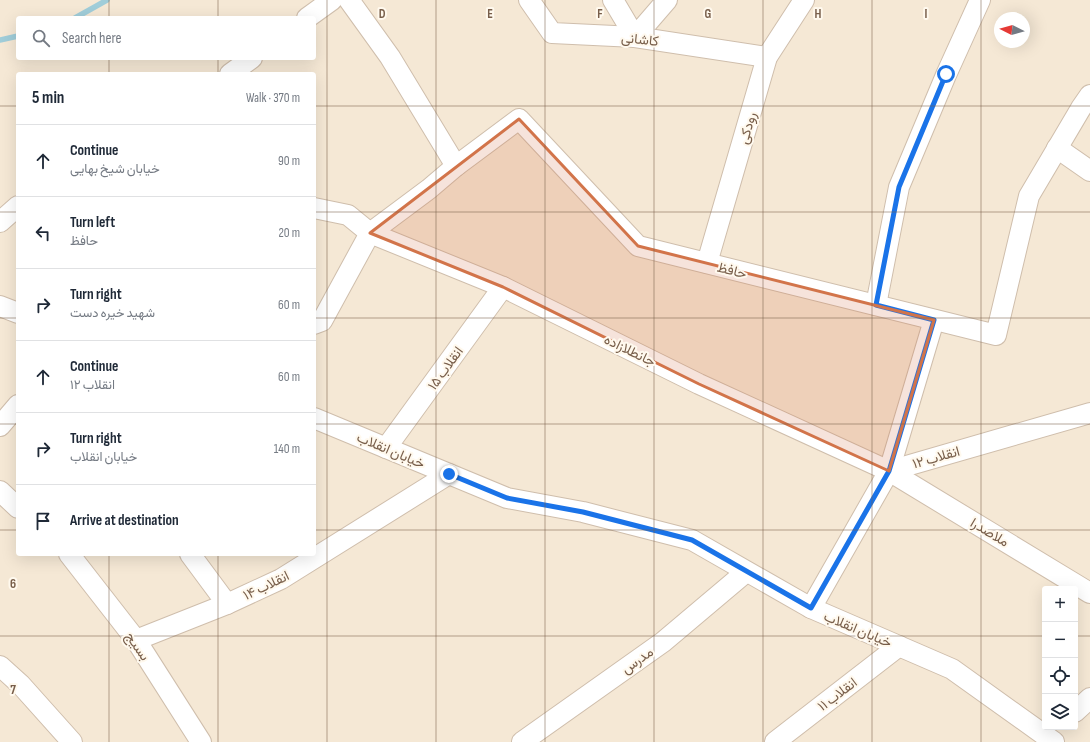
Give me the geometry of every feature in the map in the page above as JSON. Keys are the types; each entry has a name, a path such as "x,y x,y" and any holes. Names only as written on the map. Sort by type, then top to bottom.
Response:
{"street":[{"path":"310,16 332,0"},
{"path":"316,323 322,321 370,233 429,189 456,166 390,57 350,0"},
{"name":"کاشانی","path":"529,0 552,33 635,37 767,57"},
{"path":"613,0 635,37 667,0"},
{"name":"رودکی","path":"707,263 767,57 804,0"},
{"path":"876,305 899,187 946,74 980,0"},
{"path":"233,72 249,60"},
{"path":"1090,95 1057,148 1090,170"},
{"name":"حافظ","path":"456,166 519,119 638,246 996,335 1029,196 1057,148"},
{"path":"0,222 16,208"},
{"name":"جانطلازاده","path":"316,208 348,215 370,233 503,287 699,384 889,471"},
{"name":"انقلاب ۱۵","path":"386,448 503,287"},
{"path":"0,306 16,312"},
{"path":"811,608 889,471 934,320"},
{"path":"0,426 16,407"},
{"name":"انقلاب ۱۲","path":"889,471 1090,413"},
{"name":"خیابان انقلاب","path":"316,419 507,498 583,512 692,540 811,608 952,669 1051,737"},
{"name":"ملاصدرا","path":"889,471 1090,593"},
{"name":"انقلاب ۱۴","path":"136,640 227,604 281,579 449,474"},
{"path":"0,491 16,506"},
{"name":"بسیج","path":"71,556 136,640 201,742"},
{"path":"191,556 227,604"},
{"name":"مدرس","path":"522,742 663,642 746,572"},
{"name":"انقلاب ۱۱","path":"775,742 899,646"},
{"path":"0,666 21,685 72,742"},
{"path":"1078,709 1090,698"}],"highlighted area":[{"path":"519,119 638,246 934,320 889,471 699,384 503,287 370,233"}],"shaded area":[{"path":"0,0 1090,0 1090,742 0,742"}],"waterway":[{"path":"79,16 107,0"},
{"path":"0,40 16,36"}],"route":[{"path":"449,474 507,498 583,512 692,540 811,608 889,471 934,320 876,305 899,187 946,74"}]}
